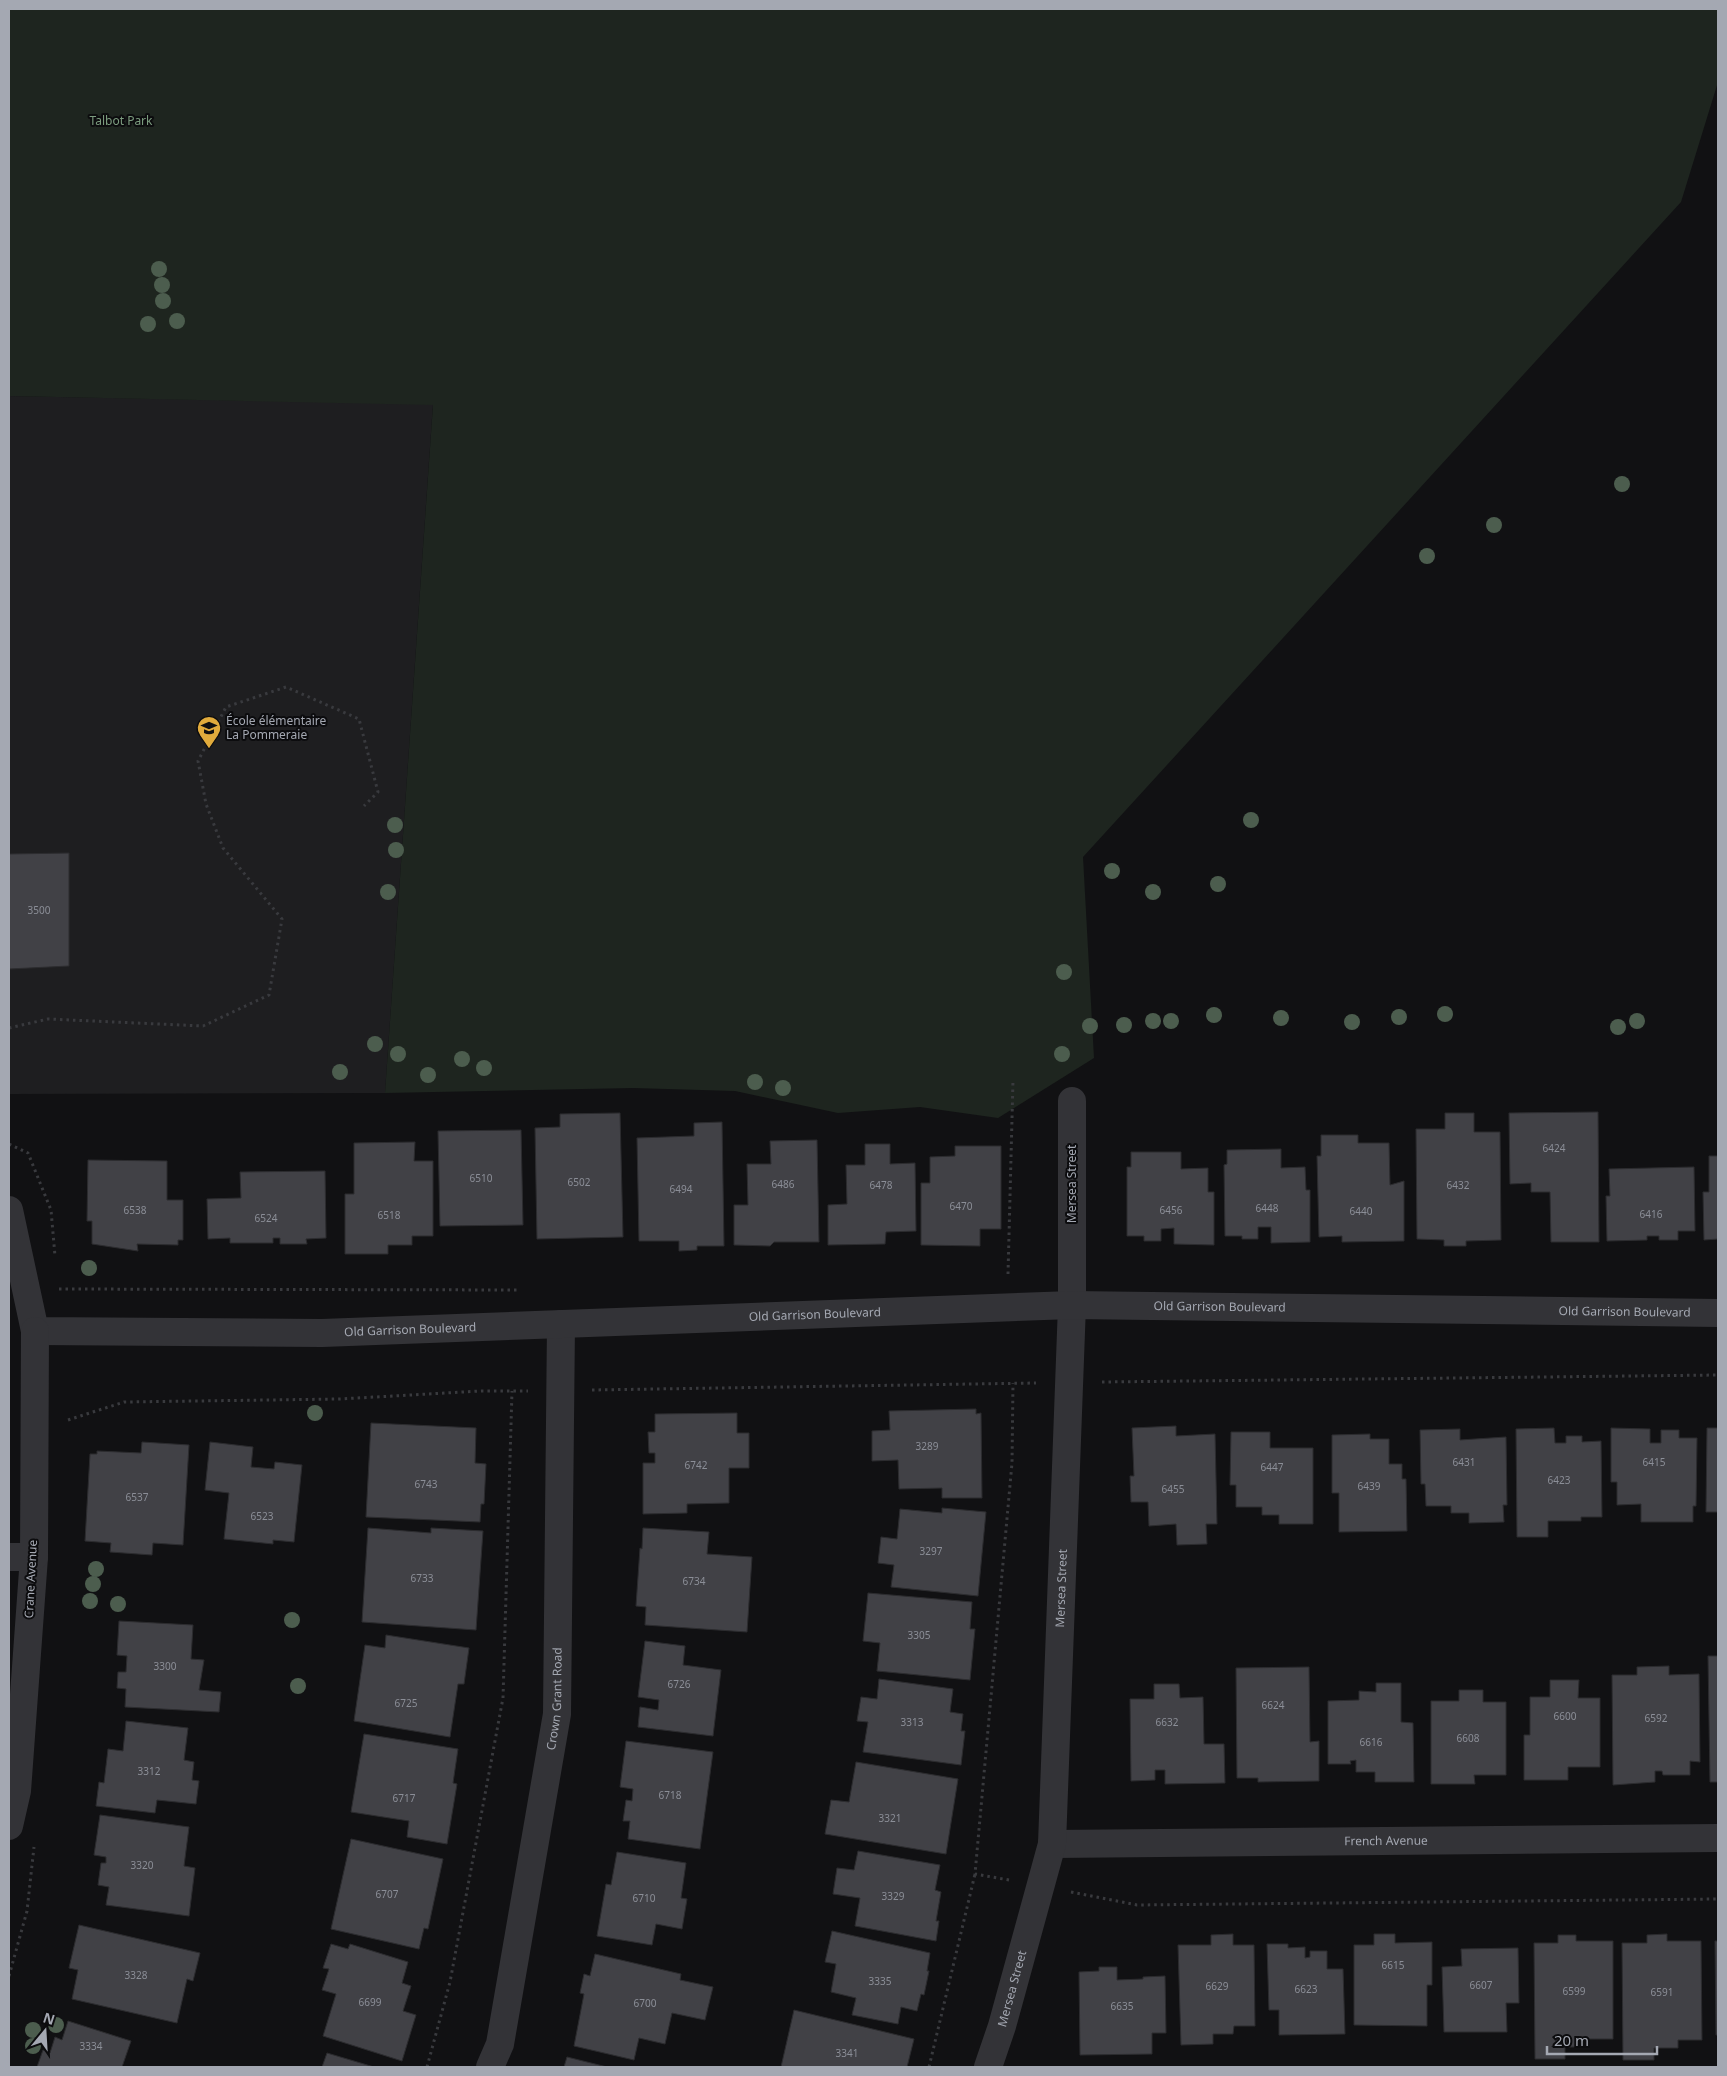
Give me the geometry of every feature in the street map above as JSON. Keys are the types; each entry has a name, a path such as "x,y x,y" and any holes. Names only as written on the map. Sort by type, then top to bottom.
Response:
{"street":[{"name":"Mersea Street","path":"988,2067 1002,2026 1052,1844 1072,1305 1072,1101"},
{"path":"9,1210 35,1331"},
{"name":"Old Garrison Boulevard","path":"35,1331 322,1332 1072,1305 1718,1313"},
{"name":"Crown Grant Road","path":"490,2067 500,2044 557,1714 561,1324"},
{"name":"Crane Avenue","path":"9,1826 17,1791 21,1557 35,1331"},
{"name":"French Avenue","path":"1052,1844 1718,1838"}],"path":[{"path":"9,1028 48,1019 203,1026 269,995 282,919 223,848 206,804 198,760 226,707 286,687 359,719 378,792 364,806"},
{"path":"1008,1281 1012,1080"},
{"path":"9,1144 28,1153 51,1210 55,1260"},
{"path":"57,1279 58,1289 528,1290"},
{"path":"1101,1382 1718,1375"},
{"path":"928,2067 975,1874 1012,1464 1013,1383"},
{"path":"591,1390 1043,1383"},
{"path":"427,2067 450,1982 503,1698 512,1391"},
{"path":"64,1421 124,1402 340,1399 532,1391"},
{"path":"9,1976 27,1911 34,1844"},
{"path":"975,1874 1013,1881"},
{"path":"1070,1892 1138,1905 1718,1899"}],"shaded area":[{"name":"École élémentaire La Pommeraie","path":"9,396 433,404 385,1093 9,1094"}],"green space":[{"name":"Talbot Park","path":"9,9 1718,9 1718,82 1681,202 1083,857 1094,1058 998,1118 920,1107 838,1113 735,1091 633,1088 385,1093 433,405 9,396"}],"building":[{"path":"69,853 69,966 9,969 9,854"},
{"path":"1598,1112 1599,1242 1551,1242 1550,1192 1531,1192 1531,1183 1510,1184 1509,1113"},
{"path":"620,1113 623,1237 537,1239 535,1128 560,1127 560,1114"},
{"path":"1445,1113 1474,1113 1474,1132 1500,1132 1501,1240 1466,1241 1466,1246 1444,1246 1444,1240 1417,1239 1416,1129 1445,1129"},
{"path":"722,1122 724,1246 697,1246 697,1250 679,1251 679,1241 639,1241 637,1138 694,1136 694,1123"},
{"path":"521,1130 523,1225 440,1226 438,1131"},
{"path":"1321,1135 1358,1135 1358,1143 1389,1143 1390,1185 1404,1181 1404,1241 1342,1242 1342,1236 1319,1237 1317,1156 1321,1156"},
{"path":"817,1140 819,1242 774,1242 770,1246 734,1245 734,1205 748,1205 747,1164 771,1164 770,1141"},
{"path":"415,1142 414,1161 433,1161 433,1236 412,1236 412,1245 388,1245 388,1254 345,1254 345,1194 354,1194 354,1143"},
{"path":"865,1144 890,1144 890,1164 915,1163 916,1231 886,1232 885,1244 828,1245 828,1205 847,1204 846,1165 865,1165"},
{"path":"955,1146 1001,1146 1001,1229 980,1229 980,1246 921,1245 921,1183 930,1183 930,1157 955,1156"},
{"path":"1281,1149 1281,1168 1305,1167 1306,1190 1310,1190 1310,1242 1271,1243 1271,1227 1258,1227 1258,1239 1242,1239 1242,1236 1225,1236 1224,1165 1227,1164 1227,1150"},
{"path":"1131,1152 1181,1152 1181,1169 1208,1168 1208,1192 1214,1192 1214,1245 1174,1244 1174,1228 1161,1229 1161,1241 1144,1241 1144,1236 1127,1236 1127,1167 1131,1167"},
{"path":"1709,1156 1718,1156 1718,1239 1704,1240 1703,1192 1709,1192"},
{"path":"88,1160 167,1161 167,1200 183,1200 183,1240 178,1240 178,1245 137,1244 138,1251 92,1244 92,1221 87,1221"},
{"path":"1694,1167 1695,1231 1678,1231 1678,1240 1659,1240 1659,1236 1647,1236 1647,1240 1607,1241 1606,1196 1610,1196 1609,1169"},
{"path":"325,1171 326,1238 306,1239 307,1244 280,1244 280,1238 273,1238 273,1243 230,1243 230,1238 208,1239 207,1199 241,1198 240,1172"},
{"path":"976,1409 976,1414 981,1413 982,1498 942,1498 942,1488 899,1489 898,1460 872,1461 872,1431 890,1430 889,1411"},
{"path":"737,1413 737,1433 749,1433 749,1468 729,1468 729,1503 687,1504 687,1513 643,1514 643,1463 655,1463 655,1453 649,1453 648,1432 655,1432 655,1414"},
{"path":"371,1423 476,1428 475,1463 486,1464 484,1504 481,1504 480,1522 366,1517"},
{"path":"1176,1426 1176,1436 1215,1434 1217,1524 1206,1524 1207,1544 1177,1545 1176,1524 1149,1526 1148,1502 1131,1502 1130,1476 1134,1476 1132,1428"},
{"path":"1554,1428 1555,1443 1566,1443 1566,1436 1582,1436 1582,1442 1601,1441 1602,1517 1581,1517 1581,1521 1548,1521 1548,1537 1517,1537 1516,1429"},
{"path":"1611,1428 1650,1429 1650,1443 1661,1443 1661,1430 1679,1430 1679,1438 1697,1438 1696,1506 1693,1506 1693,1522 1641,1522 1641,1504 1617,1505 1617,1482 1611,1482"},
{"path":"1707,1428 1718,1428 1718,1512 1706,1512"},
{"path":"1460,1429 1460,1440 1506,1437 1507,1505 1503,1505 1504,1522 1469,1523 1469,1513 1451,1513 1451,1506 1426,1506 1425,1484 1421,1484 1420,1430"},
{"path":"1231,1432 1270,1432 1270,1448 1313,1448 1313,1524 1279,1524 1279,1515 1262,1515 1262,1507 1236,1507 1236,1485 1230,1485"},
{"path":"1370,1434 1370,1439 1389,1439 1389,1464 1402,1464 1402,1479 1406,1479 1407,1531 1339,1532 1339,1493 1332,1493 1332,1435"},
{"path":"142,1442 189,1445 183,1545 153,1543 152,1555 110,1552 111,1543 85,1541 90,1454 97,1454 97,1451 141,1453"},
{"path":"210,1442 253,1447 251,1467 274,1469 275,1462 302,1465 294,1542 273,1540 273,1544 224,1539 229,1493 205,1490"},
{"path":"942,1508 986,1512 978,1596 891,1587 894,1565 878,1563 881,1537 897,1539 900,1509 942,1513"},
{"path":"368,1528 431,1533 431,1528 483,1531 476,1630 362,1622"},
{"path":"643,1528 709,1532 707,1554 752,1557 747,1632 645,1625 646,1607 636,1606"},
{"path":"868,1593 972,1602 970,1629 975,1629 970,1680 877,1671 880,1643 863,1641"},
{"path":"119,1621 193,1625 191,1659 204,1660 199,1690 221,1692 219,1712 125,1707 126,1689 117,1688 118,1672 126,1672 127,1656 117,1655"},
{"path":"386,1635 469,1648 464,1684 458,1684 450,1737 354,1721 365,1645 385,1648"},
{"path":"645,1641 685,1646 683,1665 721,1670 713,1736 638,1727 640,1707 658,1710 659,1700 638,1697"},
{"path":"1708,1656 1718,1656 1718,1782 1710,1782"},
{"path":"1669,1666 1669,1675 1699,1674 1700,1762 1690,1761 1690,1775 1663,1775 1662,1771 1655,1771 1655,1782 1613,1785 1612,1675 1637,1675 1637,1667"},
{"path":"1309,1667 1310,1742 1319,1741 1319,1781 1258,1782 1258,1778 1237,1778 1236,1668"},
{"path":"879,1679 953,1689 950,1712 963,1714 961,1731 965,1731 961,1765 863,1752 868,1722 857,1721 861,1697 877,1699"},
{"path":"1550,1680 1579,1680 1578,1698 1600,1698 1600,1767 1568,1767 1568,1780 1524,1780 1524,1735 1530,1735 1530,1697 1550,1697"},
{"path":"1376,1683 1401,1683 1401,1722 1413,1723 1414,1782 1375,1782 1375,1772 1356,1772 1356,1760 1350,1761 1351,1764 1328,1764 1328,1701 1359,1700 1359,1691 1376,1692"},
{"path":"1154,1684 1179,1684 1180,1698 1203,1697 1204,1744 1224,1744 1225,1783 1165,1784 1165,1770 1155,1770 1155,1780 1131,1781 1130,1699 1154,1699"},
{"path":"1459,1690 1483,1690 1483,1702 1506,1702 1506,1775 1474,1775 1475,1784 1431,1784 1431,1701 1459,1701"},
{"path":"126,1721 188,1728 184,1760 194,1762 192,1780 199,1781 196,1804 157,1800 155,1813 96,1806 99,1782 104,1783 108,1749 123,1751"},
{"path":"364,1734 458,1749 453,1783 457,1784 447,1844 407,1837 409,1821 351,1812"},
{"path":"626,1741 713,1752 700,1849 628,1839 630,1821 623,1821 626,1800 632,1801 633,1789 620,1787"},
{"path":"856,1762 958,1779 946,1854 825,1834 831,1800 849,1802"},
{"path":"100,1815 189,1827 184,1866 195,1868 189,1916 106,1905 109,1887 98,1885 101,1863 106,1863 106,1857 94,1855"},
{"path":"351,1839 443,1859 428,1929 424,1928 419,1949 331,1929"},
{"path":"858,1851 940,1865 935,1890 941,1892 936,1921 939,1921 936,1941 855,1926 860,1898 833,1894 837,1868 854,1870"},
{"path":"617,1852 686,1863 681,1898 687,1899 682,1929 656,1924 652,1945 597,1936 606,1884 611,1885"},
{"path":"79,1925 200,1953 193,1981 187,1979 177,2023 72,1999 78,1970 69,1968"},
{"path":"832,1931 930,1953 927,1971 929,1971 924,1995 921,1994 917,2011 901,2007 898,2024 852,2015 856,1998 831,1992 836,1964 825,1962"},
{"path":"1233,1934 1233,1945 1254,1945 1255,2026 1234,2026 1233,2034 1213,2034 1213,2044 1181,2045 1178,1945 1211,1945 1211,1935"},
{"path":"1374,1934 1395,1934 1395,1943 1432,1942 1432,1985 1427,1985 1427,2026 1354,2025 1354,1945 1374,1945"},
{"path":"1667,1934 1667,1941 1701,1941 1702,2040 1678,2040 1678,2048 1654,2048 1654,2060 1623,2060 1622,1943 1647,1943 1647,1935"},
{"path":"1558,1935 1576,1935 1576,1941 1613,1941 1613,2039 1588,2039 1588,2047 1565,2047 1565,2059 1535,2059 1534,1943 1558,1943"},
{"path":"1715,1941 1718,1941 1718,2035 1716,2035"},
{"path":"331,1944 348,1949 350,1944 408,1962 402,1983 411,1986 403,2011 416,2015 402,2061 323,2036 336,1994 322,1990 329,1969 323,1968"},
{"path":"1267,1944 1288,1944 1288,1948 1305,1947 1305,1958 1310,1957 1310,1951 1327,1951 1327,1969 1343,1969 1345,2034 1279,2035 1279,2010 1269,2010"},
{"path":"1518,1948 1519,2003 1506,2003 1507,2032 1444,2032 1442,1967 1462,1966 1461,1949"},
{"path":"595,1954 681,1974 680,1980 713,1987 705,2020 672,2013 665,2044 639,2038 634,2060 574,2046 584,1994 580,1993 584,1974 590,1976"},
{"path":"1099,1967 1117,1967 1117,1980 1165,1976 1166,2033 1152,2033 1152,2054 1080,2055 1079,1972 1099,1971"},
{"path":"794,2010 914,2039 907,2067 781,2067"},
{"path":"68,2021 131,2041 122,2067 37,2067 43,2050 50,2053 55,2037 62,2040"},
{"path":"327,2053 374,2067 322,2067"},
{"path":"567,2057 607,2067 564,2067"}],"place":[{"name":"École élémentaire La Pommeraie","path":"209,749"}]}
